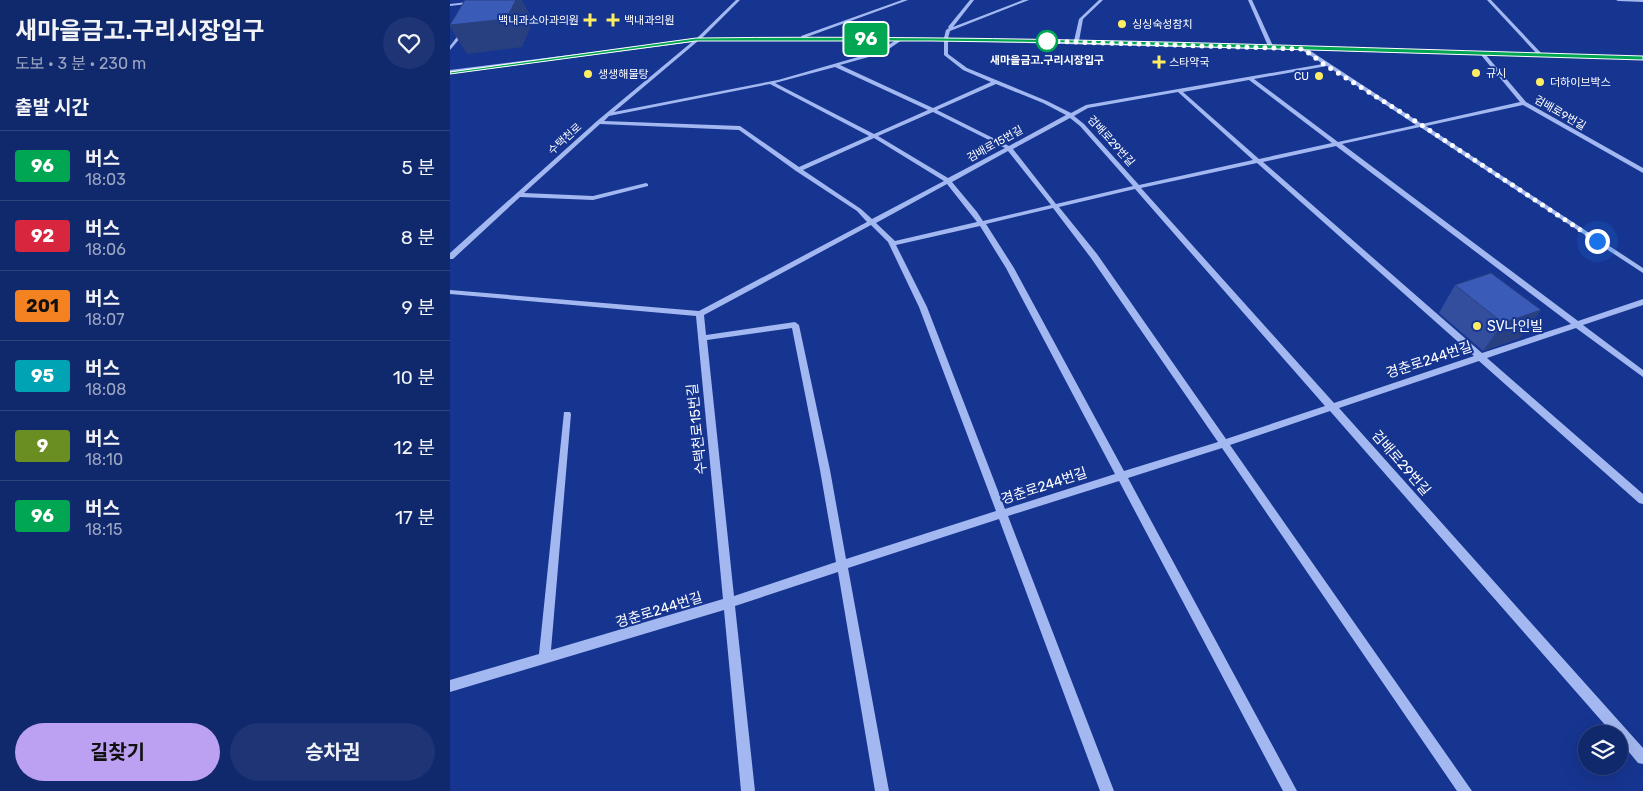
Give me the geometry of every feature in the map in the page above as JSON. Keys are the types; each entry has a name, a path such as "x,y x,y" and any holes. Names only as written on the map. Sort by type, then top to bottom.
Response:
{"street":[{"path":"450,5 498,0"},
{"name":"수택천로","path":"450,257 599,122 696,40 738,0"},
{"path":"797,39 906,0"},
{"path":"947,35 972,0"},
{"path":"947,35 1027,0"},
{"path":"1076,42 1081,19 1102,0"},
{"path":"1250,0 1271,47"},
{"path":"1489,0 1541,55"},
{"path":"1618,0 1643,1"},
{"path":"482,8 487,1"},
{"path":"450,49 471,22"},
{"path":"450,72 696,40 901,39 947,35 1076,42 1643,58"},
{"name":"검배로29번길","path":"947,35 946,54 965,69 1070,115 1082,125 1643,758"},
{"path":"607,115 770,83 881,52 901,39"},
{"path":"1303,49 1643,271"},
{"name":"검배로9번길","path":"1482,53 1524,103 1643,171"},
{"path":"835,65 933,110 1009,148 1094,256 1465,791"},
{"name":"검배로15번길","path":"700,314 1086,107 1325,65"},
{"path":"1250,78 1643,374"},
{"path":"798,170 995,82"},
{"path":"770,83 874,136 948,181 981,223 1010,268 1290,791"},
{"path":"1179,91 1643,500"},
{"name":"검배로29번길","path":"892,244 1137,187 1420,124 1524,103"},
{"path":"599,122 740,128 858,210 892,244 923,307 1000,515 1107,791"},
{"path":"518,195 593,198 646,185"},
{"path":"450,292 700,314"},
{"name":"경춘로244번길","path":"450,686 729,603 1223,444 1643,302"},
{"name":"수택천로15번길","path":"700,314 748,791"},
{"path":"702,338 795,326 842,566 882,791"},
{"path":"544,658 567,414"}],"building":[{"path":"465,0 516,0 506,19 450,25"},
{"path":"1491,273 1541,310 1503,323 1455,285"}],"bus line":[{"name":"96","path":"450,72 696,40 931,39 1643,58"}],"place":[{"name":"백내과소아과의원","path":"590,20"},
{"name":"백내과의원","path":"613,20"},
{"name":"싱싱숙성참치","path":"1122,24"},
{"name":"새마을금고.구리시장입구","path":"1047,41"},
{"name":"스타약국","path":"1159,62"},
{"name":"규시","path":"1476,73"},
{"name":"생생해물탕","path":"588,74"},
{"name":"CU","path":"1319,76"},
{"name":"더하이브박스","path":"1540,82"},
{"name":"SV나인빌","path":"1477,326"}],"route":[{"path":"1047,41 1039,41 1303,49 1597,241"}]}
